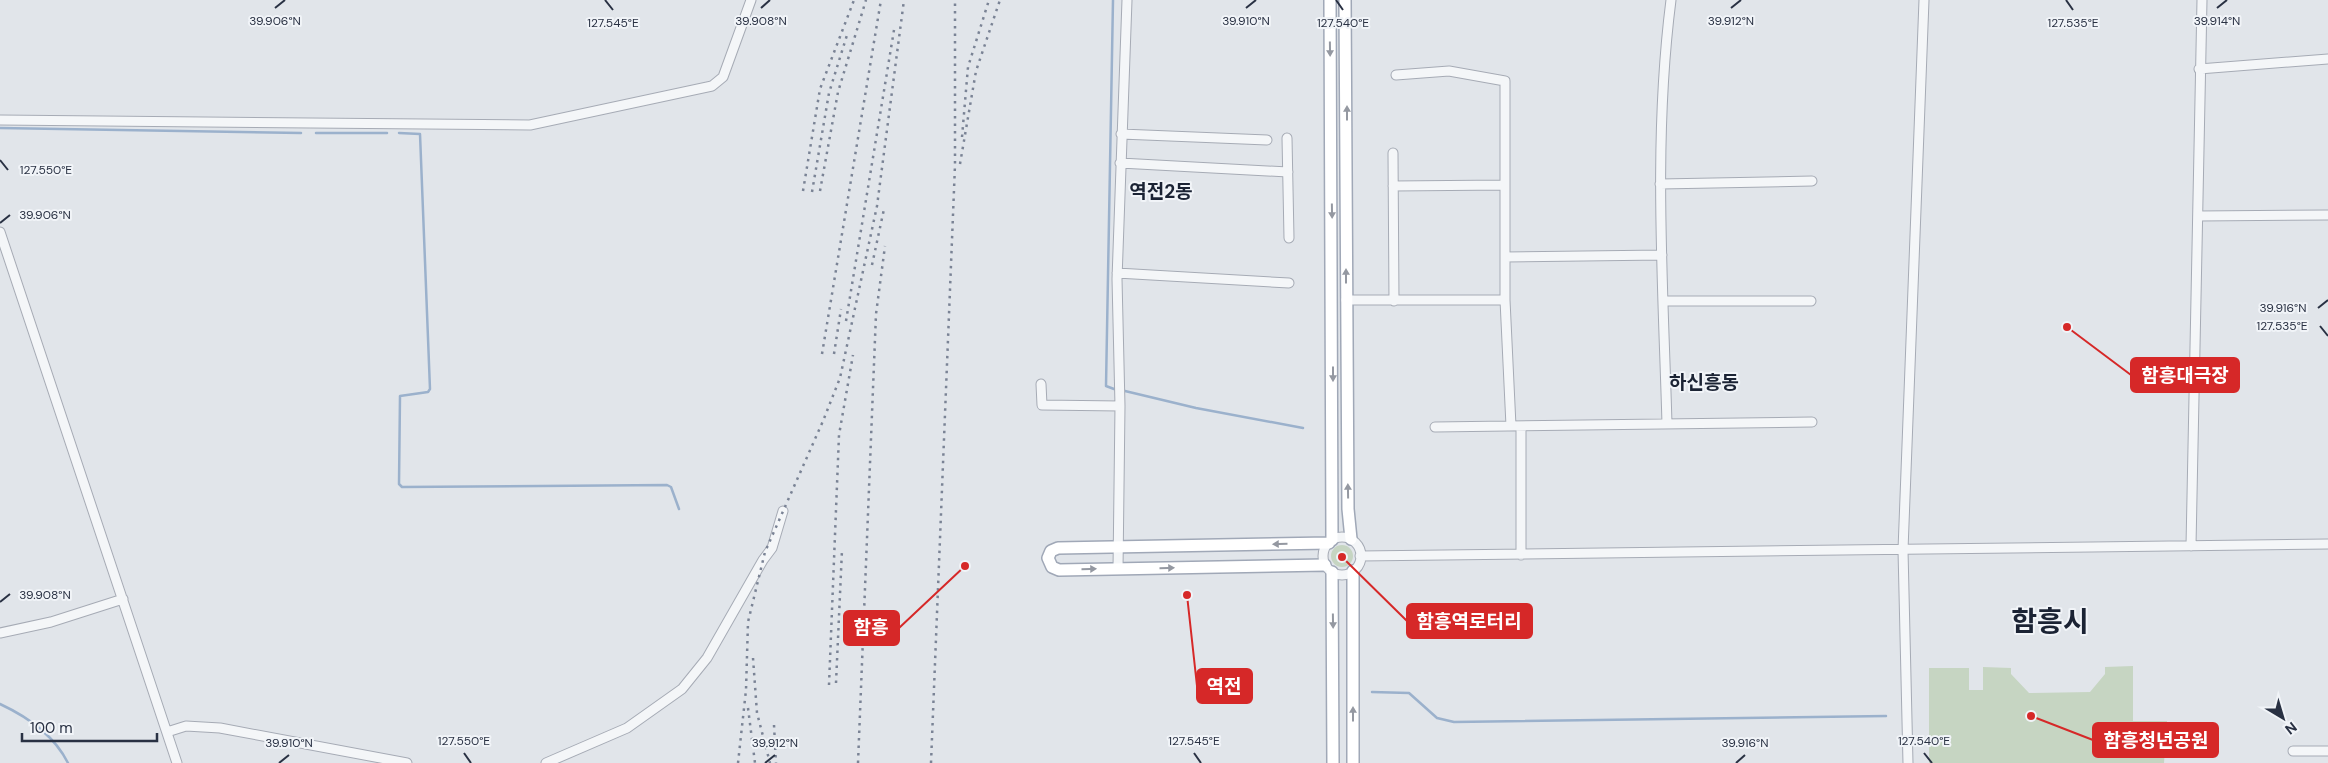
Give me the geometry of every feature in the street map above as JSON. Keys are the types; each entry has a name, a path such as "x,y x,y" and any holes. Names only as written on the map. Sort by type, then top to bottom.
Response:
{"main road":[{"path":"1330,0 1330,541 1058,548 1051,551 1048,558 1050,564 1059,570 1118,568 1328,569 1333,763"},
{"path":"1346,0 1346,300 1348,509 1351,539"},
{"path":"1353,571 1353,763"}],"street":[{"path":"0,120 530,125 712,86 723,77 751,0"},
{"path":"1118,568 1120,406 1117,273 1127,0"},
{"path":"1667,424 1660,184 1664,54 1671,0"},
{"path":"1908,763 1904,550 1924,0"},
{"path":"2191,546 2202,0"},
{"path":"2200,68 2328,59"},
{"path":"1396,75 1449,71 1505,81 1505,300 1516,426 1521,555"},
{"path":"1121,134 1267,140"},
{"path":"1287,138 1289,238"},
{"path":"1393,154 1394,301"},
{"path":"1120,163 1288,172"},
{"path":"1660,184 1812,181"},
{"path":"1393,186 1505,185"},
{"path":"2198,216 2328,215"},
{"path":"0,232 178,763"},
{"path":"1505,256 1662,256"},
{"path":"1117,273 1289,283"},
{"path":"1346,300 1505,300"},
{"path":"1663,301 1812,301"},
{"path":"1042,384 1042,405 1120,406"},
{"path":"1435,426 1812,422"},
{"path":"546,763 627,728 669,700 688,682 707,658 763,560 772,548 783,511"},
{"path":"1342,538 1351,539 1358,547 1360,556 1359,563 1353,571 1340,575 1328,569 1323,555 1330,541 1342,538"},
{"path":"1360,556 2328,544"},
{"path":"0,633 51,622 123,599"},
{"path":"167,732 186,726 220,728 407,763"},
{"path":"2293,751 2328,750"}],"green space":[{"path":"1342,545 1350,548 1353,556 1350,564 1342,567 1334,564 1331,556 1334,548"},
{"path":"2133,666 2133,721 2167,721 2164,763 1929,763 1929,668 1969,668 1969,690 1983,690 1983,667 2011,668 2011,674 2029,693 2090,692 2105,674 2105,667"}],"waterway":[{"path":"1113,0 1106,386 1114,389"},
{"path":"0,128 301,133"},
{"path":"316,133 387,133"},
{"path":"399,133 420,134 430,389 428,392 400,396 399,484 402,487 667,485 671,487 679,509"},
{"path":"1125,391 1196,408 1303,428"},
{"path":"1372,692 1409,693 1437,718 1454,722 1886,716"},
{"path":"0,704 30,721 48,735 68,763"}],"railway":[{"path":"803,191 820,89 854,0"},
{"path":"820,191 838,92 866,0"},
{"path":"822,354 881,0"},
{"path":"738,763 746,690 748,622 765,552 840,378 877,206 904,0"},
{"path":"931,763 955,165 955,0"},
{"path":"962,137 968,67 989,0"},
{"path":"960,164 976,71 1000,0"},
{"path":"846,321 894,30"},
{"path":"812,192 829,93 847,35"},
{"path":"872,265 884,209"},
{"path":"858,763 876,314 885,246"},
{"path":"834,354 841,309"},
{"path":"829,685 839,435 853,355"},
{"path":"836,683 842,550"},
{"path":"753,658 757,713 770,763"},
{"path":"748,708 755,763"},
{"path":"774,725 776,763"}],"place":[{"name":"함흥대극장","path":"2067,327"},
{"name":"함흥역로터리","path":"1342,557"},
{"name":"함흥","path":"965,566"},
{"name":"역전","path":"1187,595"},
{"name":"함흥청년공원","path":"2031,716"}],"district":[{"name":"역전2동","path":"1161,191"},
{"name":"하신흥동","path":"1704,382"},
{"name":"함흥시","path":"2050,621"}]}
